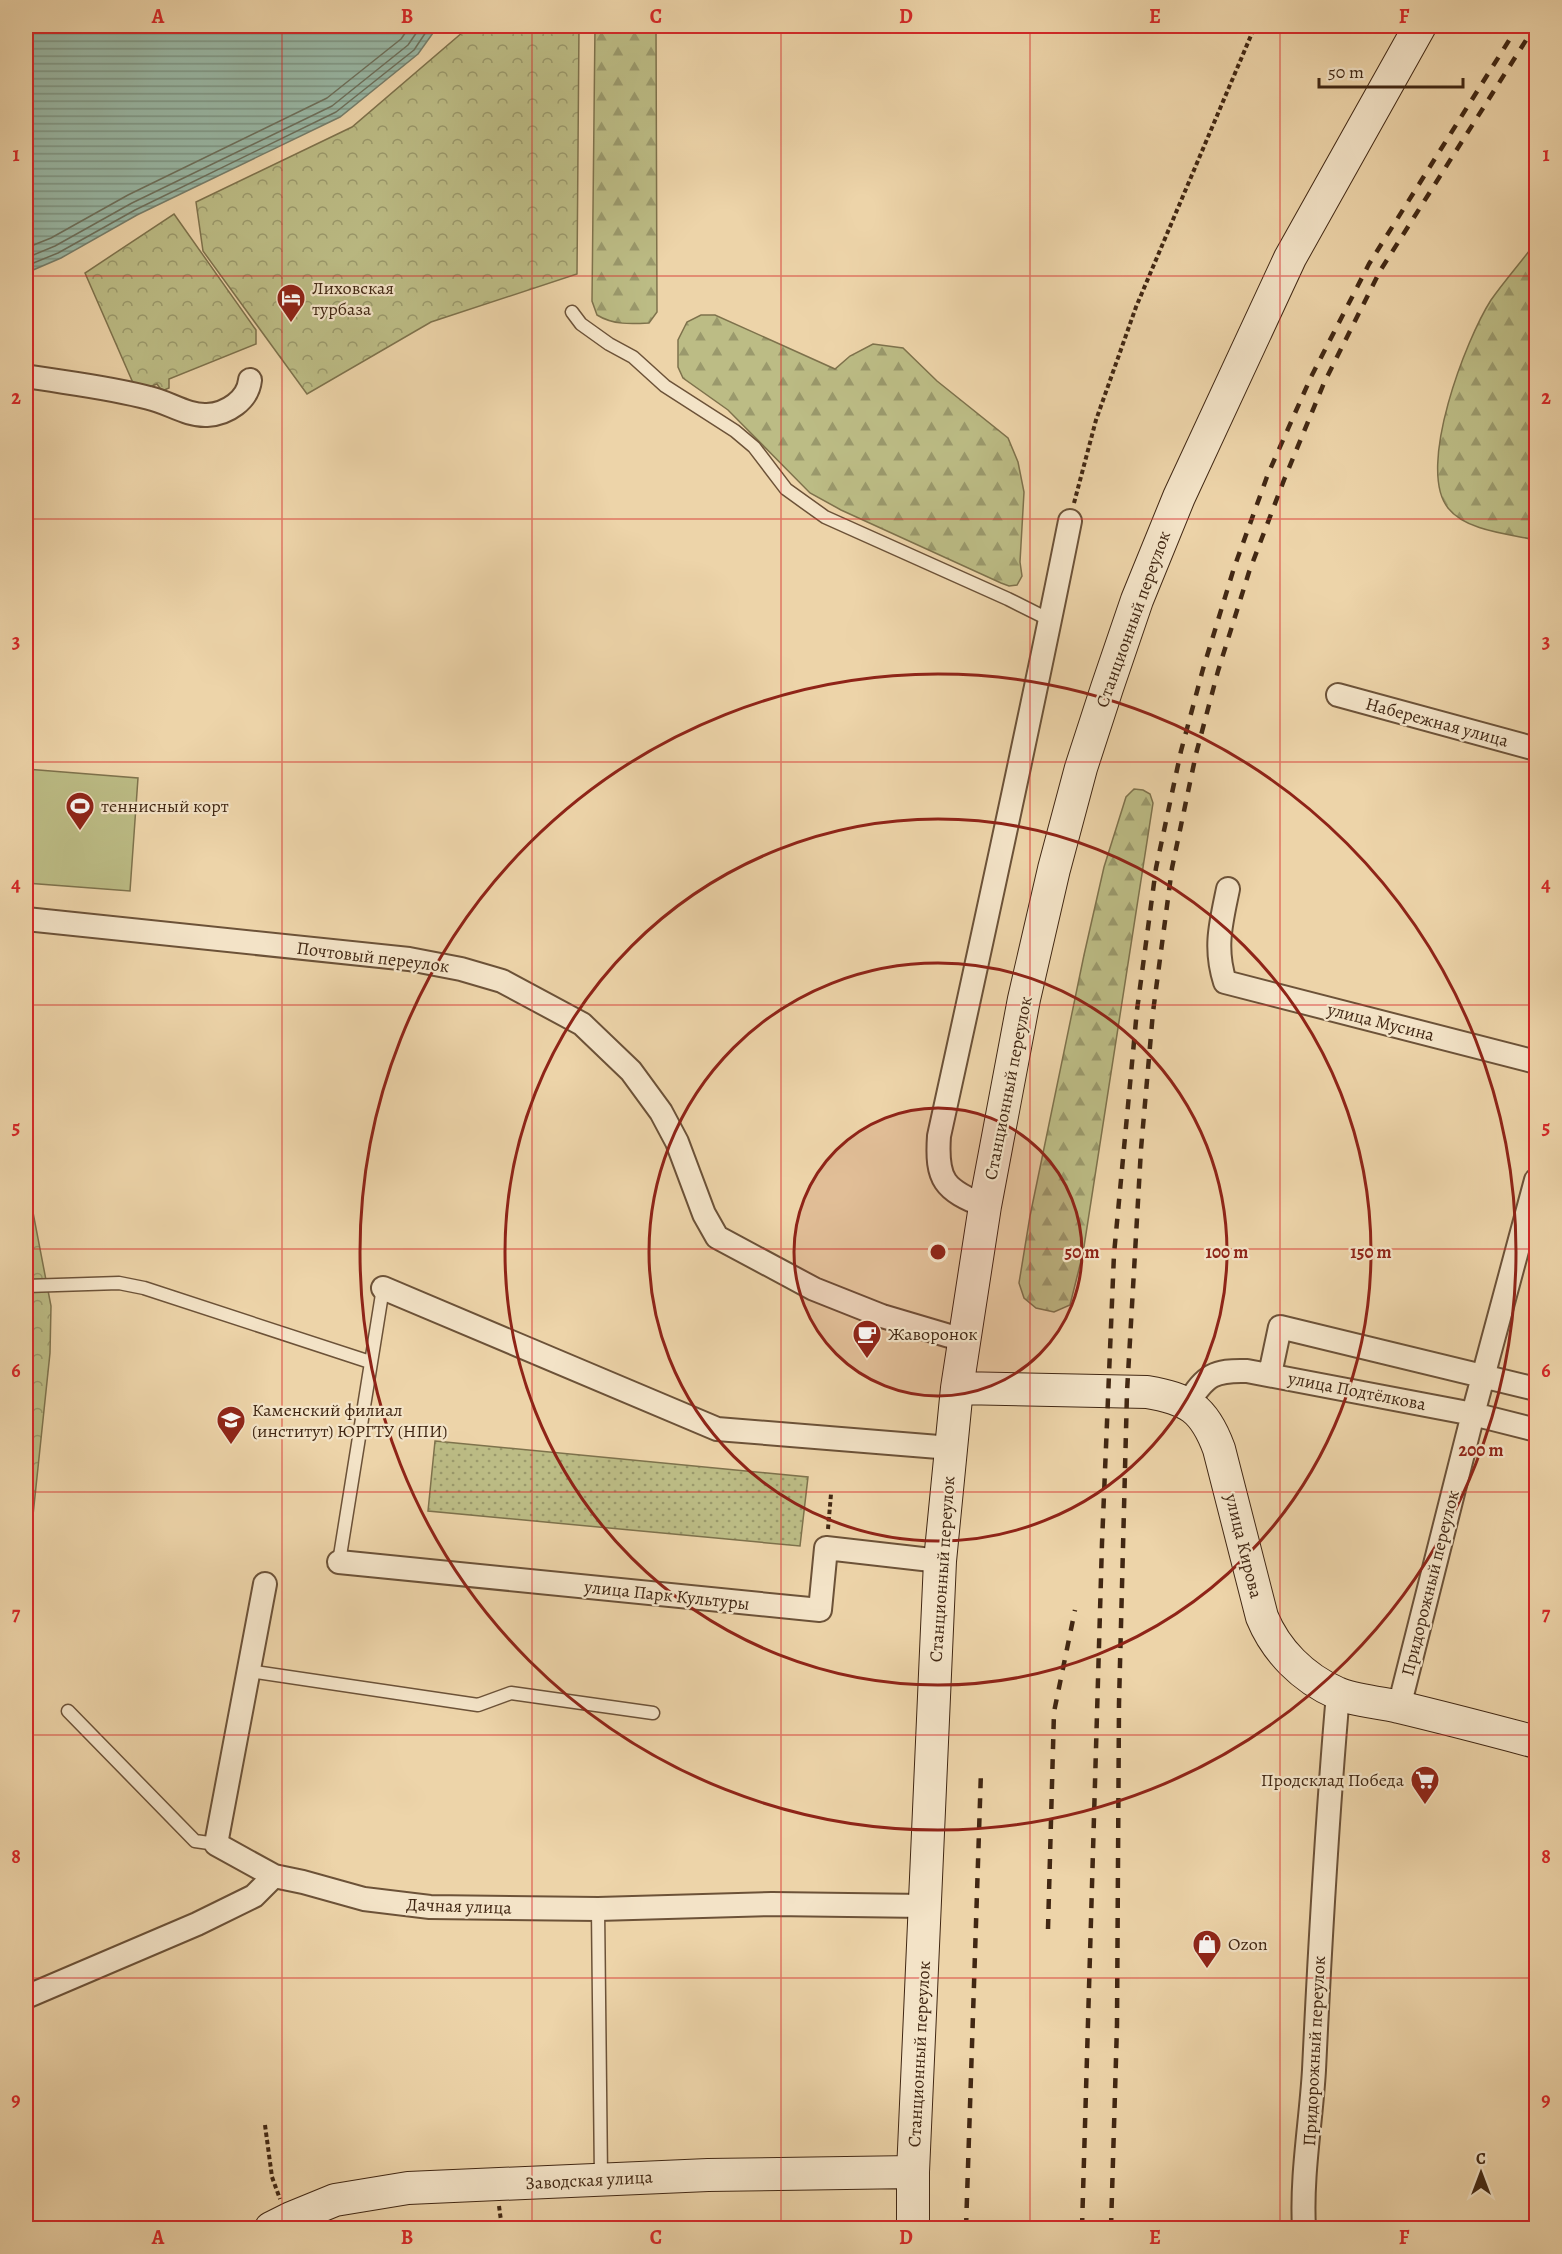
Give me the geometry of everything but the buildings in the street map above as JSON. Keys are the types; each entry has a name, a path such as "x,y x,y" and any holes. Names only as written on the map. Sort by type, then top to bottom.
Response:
{"main road":[{"name":"Станционный переулок","path":"913,2229 913,2172 940,1561 963,1340 985,1206 1024,999 1054,869 1081,768 1137,600 1179,497 1290,258 1420,26"},
{"name":"улица Кирова","path":"957,1388 1147,1392 1173,1396 1188,1403 1212,1429 1259,1607 1270,1636 1296,1666 1338,1694 1536,1742"},
{"name":"Заводская улица","path":"281,2223 335,2200 408,2188 708,2175 913,2172"}],"street":[{"path":"26,376 151,398 196,414 209,415 239,402 249,390 250,380"},
{"path":"985,1206 960,1197 943,1179 939,1167 939,1136 1023,753 1048,619 1070,521"},
{"name":"Набережная улица","path":"1338,695 1536,749"},
{"name":"улица Мусина","path":"1228,889 1218,939 1224,982 1536,1062"},
{"name":"Почтовый переулок","path":"26,918 409,959 461,969 502,981 582,1024 631,1071 661,1112 677,1142 704,1214 717,1237 814,1289 882,1316 963,1340"},
{"name":"Придорожный переулок","path":"1399,1707 1473,1414 1536,1180"},
{"path":"383,1288 717,1429 951,1448"},
{"name":"улица Подтёлкова","path":"1536,1389 1280,1327 1270,1374 1473,1414 1536,1430"},
{"path":"1188,1403 1200,1384 1212,1374 1227,1370 1270,1374"},
{"path":"826,1548 940,1561"},
{"name":"улица Парк Культуры","path":"339,1562 820,1610 826,1548"},
{"path":"216,1844 266,1584"},
{"name":"Придорожный переулок","path":"1304,2229 1303,2209 1312,2102 1326,1826 1338,1694"},
{"name":"Дачная улица","path":"216,1844 274,1876 364,1899 430,1907 598,1909 772,1904 925,1906"},
{"path":"26,1997 197,1924 254,1896 274,1876"}],"lane":[{"path":"572,312 581,324 609,344 633,357 665,386 735,431 754,447 786,489 825,517 1048,619"},
{"path":"26,1286 119,1283 144,1288 370,1362"},
{"path":"339,1562 383,1288"},
{"path":"249,1671 478,1705 512,1693 653,1713"},
{"path":"68,1711 195,1841 216,1844"},
{"path":"598,1909 601,2180"}],"path":[{"path":"1070,521 1095,420 1136,307 1255,26"},
{"path":"826,1548 831,1494"},
{"path":"266,2126 281,2223"}],"green space":[{"path":"470,26 579,26 577,274 431,322 307,394 203,251 196,202 352,127"},
{"path":"595,26 656,26 657,312 649,323 609,321 597,315 592,301"},
{"path":"174,214 256,330 256,344 169,379 169,388 162,391 157,384 137,392 85,273"},
{"path":"1536,242 1536,540 1477,527 1456,516 1448,508 1440,489 1438,464 1441,435 1448,404 1469,343 1491,300"},
{"path":"701,315 715,315 835,369 850,356 873,344 903,348 937,381 1008,438 1018,462 1024,492 1020,562 1022,576 1017,585 1009,586 1001,583 841,510 810,493 728,410 683,378 678,367 678,340 687,322"},
{"name":"теннисный корт","path":"26,769 138,778 130,891 26,883"},
{"path":"1134,789 1150,794 1153,803 1083,1253 1070,1305 1054,1312 1036,1308 1024,1298 1019,1283 1030,1216 1104,867 1126,797"},
{"path":"26,1176 51,1306 50,1353 26,1582"},
{"path":"435,1441 808,1477 800,1546 428,1511"}],"water":[{"path":"26,26 438,26 418,54 340,117 137,215 61,258 26,273"}],"railway":[{"path":"1082,2228 1102,1543 1114,1254 1137,1010 1156,868 1181,751 1203,669 1234,568 1268,474 1311,377 1369,264 1518,26"},
{"path":"1111,2228 1117,2025 1119,1703 1127,1392 1141,1149 1153,1012 1172,868 1196,754 1218,671 1249,572 1324,383 1380,271 1535,26"},
{"path":"1048,1929 1054,1712 1075,1610"},
{"path":"966,2228 981,1771"}],"place":[{"name":"Лиховская турбаза","path":"291,324"},
{"name":"теннисный корт","path":"80,832"},
{"name":"Жаворонок","path":"867,1360"},
{"name":"Каменский филиал (институт) ЮРГТУ (НПИ)","path":"231,1446"},
{"name":"Продсклад Победа","path":"1425,1806"},
{"name":"Ozon","path":"1207,1970"}]}
